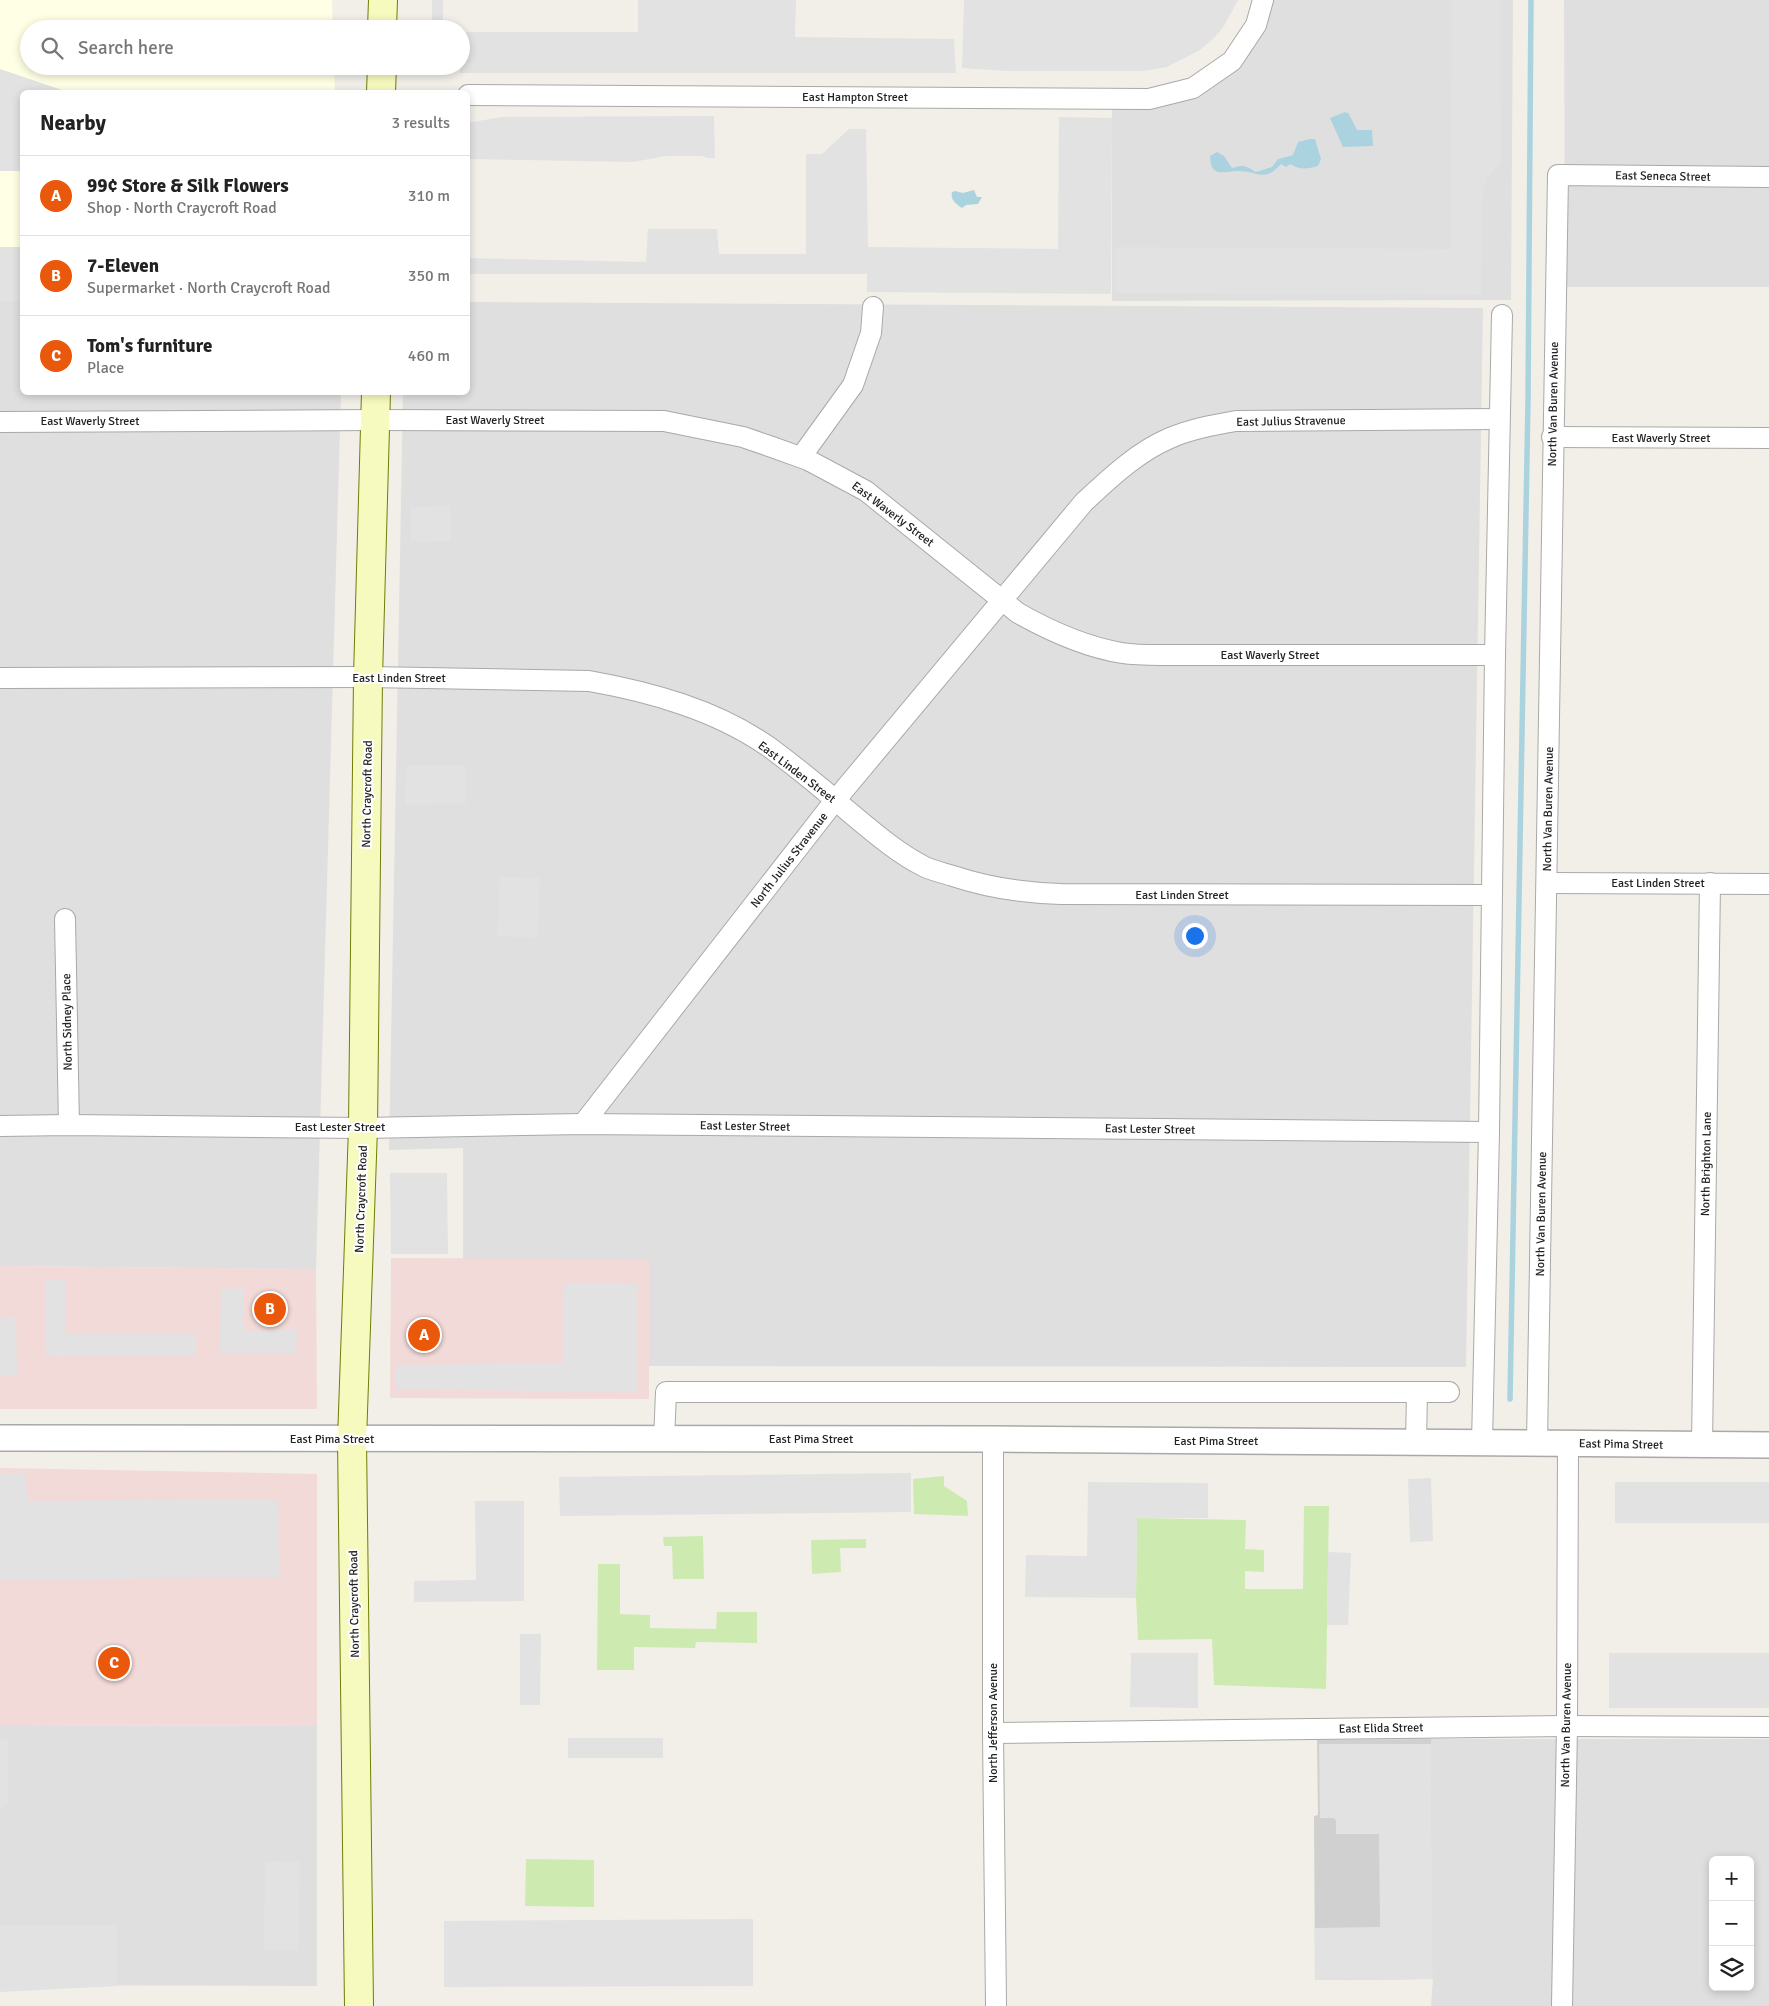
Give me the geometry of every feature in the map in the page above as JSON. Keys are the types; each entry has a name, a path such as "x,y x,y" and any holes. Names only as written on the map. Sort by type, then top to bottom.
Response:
{"main road":[{"path":"382,0 382,20"},
{"path":"381,90 382,75"},
{"name":"North Craycroft Road","path":"359,2006 352,1440 363,1128 368,677 376,395"}],"street":[{"name":"East Hampton Street","path":"470,95 1150,99 1193,88 1232,61 1256,25 1263,0"},
{"name":"East Seneca Street","path":"1558,175 1769,177"},
{"name":"North Van Buren Avenue","path":"1537,1444 1547,883 1552,437 1558,175"},
{"path":"800,457 853,385 871,333 873,307"},
{"path":"1482,1444 1502,315"},
{"name":"East Julius Stravenue","path":"1001,599 1084,502 1110,477 1142,453 1169,439 1203,427 1236,421 1499,419"},
{"name":"East Waverly Street","path":"0,422 664,421 743,437 800,457 866,491 1018,612 1041,626 1095,647 1123,653 1161,655 1495,655"},
{"name":"East Waverly Street","path":"1552,437 1769,438"},
{"name":"North Julius Stravenue","path":"583,1124 836,801 1001,599"},
{"name":"East Linden Street","path":"0,678 368,677 589,681 625,688 672,701 710,716 740,731 768,747 877,835 926,868 980,885 1010,890 1071,894 1491,895"},
{"name":"East Linden Street","path":"1547,883 1769,884"},
{"name":"North Brighton Lane","path":"1702,1445 1710,884"},
{"name":"North Sidney Place","path":"64,919 69,1125"},
{"name":"East Lester Street","path":"0,1126 363,1128 583,1124 1489,1132"},
{"path":"664,1440 666,1392 1449,1392"},
{"path":"1416,1392 1416,1443"},
{"name":"East Pima Street","path":"0,1438 352,1440 993,1439 1769,1445"},
{"name":"North Jefferson Avenue","path":"993,1439 993,1732 996,2006"},
{"name":"North Van Buren Avenue","path":"1562,2006 1567,1726 1568,1444"},
{"name":"East Elida Street","path":"993,1732 1567,1726 1769,1726"}],"shaded area":[{"path":"0,0 332,0 333,20 20,20 20,75 334,75 335,90 20,90 20,301 0,301"},
{"path":"432,0 443,0 443,20 432,20"},
{"path":"638,0 796,0 795,37 954,39 956,73 470,73 470,32 638,32"},
{"path":"964,0 1238,0 1224,26 1214,38 1200,50 1167,67 1143,71 1008,71 962,68"},
{"path":"1262,0 1513,0 1511,300 1112,301 1112,99 1149,99 1232,61"},
{"path":"1452,0 1500,0 1501,162 1487,178 1482,194 1481,295 1116,293 1116,247 1450,249"},
{"path":"1564,0 1769,0 1769,287 1565,287"},
{"path":"0,69 62,90 20,90 20,171 0,171"},
{"path":"714,116 715,158 703,156 666,156 633,162 470,159 470,123 501,117"},
{"path":"1059,117 1112,118 1111,294 867,292 867,274 470,274 470,258 646,262 648,229 717,229 719,254 806,254 806,154 822,154 849,129 866,129 868,247 1058,249"},
{"path":"0,247 20,247 20,301 0,301"},
{"path":"0,301 20,301 20,395 341,395 316,1269 0,1266"},
{"path":"470,302 1483,308 1466,1367 649,1366 649,1259 463,1259 463,1148 389,1150 403,395 470,395"},
{"path":"450,506 451,541 411,542 411,507"},
{"path":"407,765 465,765 466,803 405,805"},
{"path":"500,877 540,878 537,938 497,936"},
{"path":"390,1173 447,1173 448,1254 391,1254"},
{"path":"391,1258 649,1259 649,1399 390,1398"},
{"path":"0,1266 316,1269 317,1409 0,1409"},
{"path":"65,1279 65,1334 196,1334 196,1355 45,1356 45,1280"},
{"path":"564,1283 638,1284 637,1392 395,1389 396,1365 563,1363"},
{"path":"244,1288 244,1331 297,1330 296,1353 220,1353 221,1289"},
{"path":"16,1317 17,1376 0,1376 0,1318"},
{"path":"0,1468 317,1474 317,1726 0,1725"},
{"path":"26,1473 27,1501 278,1499 279,1577 0,1580 0,1474"},
{"path":"911,1473 911,1512 560,1516 559,1477"},
{"path":"1431,1478 1433,1541 1410,1542 1408,1479"},
{"path":"1088,1482 1208,1483 1208,1518 1137,1518 1136,1598 1025,1597 1026,1555 1087,1556"},
{"path":"1615,1482 1769,1482 1769,1523 1615,1523"},
{"path":"475,1501 524,1501 524,1601 414,1602 414,1581 476,1580"},
{"path":"1328,1552 1351,1553 1348,1625 1327,1625"},
{"path":"520,1634 541,1634 540,1705 520,1705"},
{"path":"1131,1653 1198,1653 1198,1708 1130,1707"},
{"path":"1609,1653 1769,1653 1769,1708 1609,1708"},
{"path":"0,1725 317,1726 317,1986 0,1985"},
{"path":"568,1738 663,1738 663,1758 568,1758"},
{"path":"8,1739 8,1802 0,1811 0,1740"},
{"path":"1431,1739 1769,1739 1769,2006 1431,2006 1433,1979"},
{"path":"1431,1739 1433,1979 1315,1980 1314,1816 1318,1815 1317,1740"},
{"path":"1319,1744 1431,1744 1433,1979 1315,1980 1315,1928 1380,1927 1379,1834 1336,1834 1336,1821 1334,1818 1320,1818"},
{"path":"265,1861 300,1862 298,1950 264,1950"},
{"path":"753,1919 753,1986 444,1987 444,1921"},
{"path":"0,1925 118,1925 118,1986 0,1992"}],"green space":[{"path":"944,1476 944,1486 967,1501 968,1516 914,1514 913,1479"},
{"path":"1304,1506 1329,1506 1326,1689 1214,1685 1212,1639 1138,1640 1136,1598 1137,1518 1246,1520 1245,1549 1264,1550 1264,1572 1245,1571 1245,1589 1303,1589"},
{"path":"703,1536 704,1579 673,1579 672,1546 664,1546 663,1537"},
{"path":"866,1539 866,1548 840,1548 841,1572 812,1574 811,1540"},
{"path":"598,1564 620,1564 620,1614 650,1615 650,1628 716,1629 717,1612 757,1612 757,1643 696,1642 695,1648 634,1647 634,1670 597,1670"},
{"path":"526,1859 594,1860 594,1907 525,1906"}],"water":[{"path":"1345,112 1349,114 1357,130 1372,130 1373,146 1343,147 1330,118"},
{"path":"1315,139 1321,159 1318,166 1300,168 1290,164 1286,167 1281,164 1270,173 1261,175 1245,171 1219,172 1215,171 1211,163 1210,156 1217,152 1224,156 1232,168 1245,166 1256,172 1272,167 1278,159 1293,155 1298,142"},
{"path":"974,190 977,197 982,197 978,204 966,205 962,208 953,200 952,192 963,193"}],"waterway":[{"path":"1510,1399 1528,400 1531,0"}],"place":[{"name":"7-Eleven","path":"270,1309"},
{"name":"99¢ Store & Silk Flowers","path":"424,1335"},
{"name":"Tom's furniture","path":"114,1663"}]}
